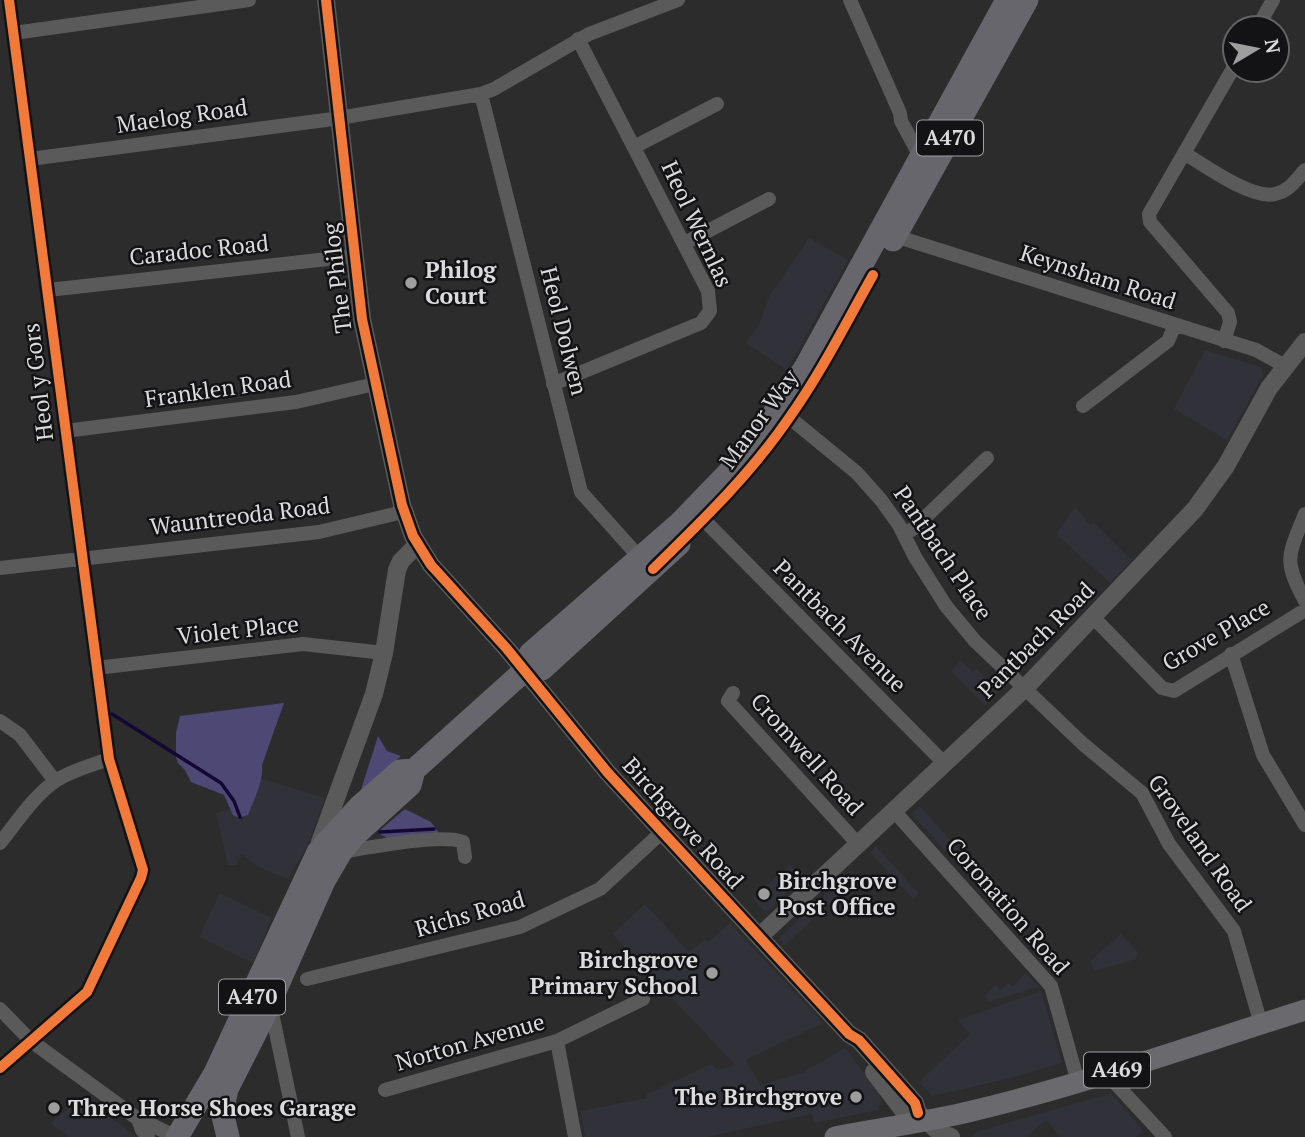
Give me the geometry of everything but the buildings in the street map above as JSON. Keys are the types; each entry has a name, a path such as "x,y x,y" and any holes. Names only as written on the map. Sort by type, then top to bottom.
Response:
{"highway":[{"name":"Manor Way","path":"330,857 410,785 414,770 524,671 530,654 640,558 724,478 770,421 805,368 1007,0"},
{"name":"Manor Way","path":"524,671 542,669 704,520 747,473 790,418 838,340 1027,0"},
{"name":"Manor Way","path":"330,857 359,807 400,771 414,770"},
{"name":"A470","path":"228,1137 223,1120 224,1097 251,1043 330,857"},
{"name":"A470","path":"177,1137 215,1073 330,857"}],"main road":[{"name":"A469","path":"835,1137 935,1128 973,1111 1111,1072 1305,1010"}],"street":[{"name":"Heol y Gors","path":"0,1068 87,992 141,878 142,863 109,759 9,0"},
{"path":"14,33 156,6 249,0"},
{"name":"The Philog","path":"326,0 362,319 403,512 417,545"},
{"name":"Maelog Road","path":"30,159 340,117 481,94 578,39 678,0"},
{"path":"850,0 901,113 914,127 925,130 937,128"},
{"name":"Heol Wernlas","path":"553,384 701,323 710,311 711,300 685,243 578,39"},
{"path":"1224,84 1149,214 1149,219 1228,313 1230,322 1224,341"},
{"name":"Heol Dolwen","path":"481,94 581,492 640,558"},
{"path":"634,146 717,104"},
{"path":"901,113 901,121 920,158"},
{"path":"1184,153 1260,195 1275,194 1289,188 1305,170"},
{"path":"685,243 769,199"},
{"name":"Keynsham Road","path":"895,236 1256,350 1285,366"},
{"name":"Caradoc Road","path":"48,290 355,256"},
{"path":"1083,406 1168,341 1175,325"},
{"name":"Pantbach Road","path":"760,936 1025,688 1204,499 1226,466 1269,388 1305,342"},
{"name":"Franklen Road","path":"65,431 296,402 375,384"},
{"name":"Pantbach Place","path":"790,418 866,482 894,517 929,581 958,622 1025,688"},
{"path":"904,535 988,458"},
{"name":"Wauntreoda Road","path":"0,568 319,531 403,512"},
{"path":"1305,514 1290,551 1289,562 1291,573 1305,601"},
{"name":"Pantbach Avenue","path":"704,520 945,764"},
{"path":"417,545 401,561 397,570 384,653 366,719 347,763 320,842 330,857 437,839 460,840 463,842 465,857"},
{"name":"Birchgrove Road","path":"417,545 431,565 524,671 608,773 849,1034 859,1040 935,1128"},
{"name":"Grove Place","path":"1094,618 1162,688 1174,691 1305,610"},
{"name":"Violet Place","path":"96,668 303,644 384,653"},
{"path":"1231,654 1263,755 1305,825"},
{"name":"Groveland Road","path":"1025,688 1083,744 1142,793 1169,844 1234,931 1261,1024"},
{"name":"Cromwell Road","path":"733,693 728,701 858,844"},
{"path":"0,720 20,735 55,781"},
{"path":"0,843 55,781 109,759"},
{"name":"Coronation Road","path":"894,811 1051,986 1078,1082"},
{"path":"368,822 372,835 384,846"},
{"name":"Richs Road","path":"307,979 520,927 600,889 662,832"},
{"name":"Norton Avenue","path":"385,1090 557,1041 643,999"},
{"path":"0,1009 31,1041 138,1119 177,1137"},
{"path":"274,1017 298,1137"},
{"path":"251,1043 266,1041 279,1048"},
{"path":"557,1041 575,1137"},
{"path":"1111,1072 1116,1084 1165,1137"},
{"path":"138,1119 148,1137"}],"shaded area":[{"path":"809,238 848,260 787,370 746,343 760,322 770,295"},
{"path":"1205,350 1261,367 1264,374 1227,440 1174,409"},
{"path":"1075,507 1090,525 1094,523 1133,559 1110,583 1056,534"},
{"path":"961,660 973,672 977,669 999,691 985,705 951,671"},
{"path":"284,703 262,765 262,777 256,797 248,815 239,818 233,815 224,795 191,782 178,763 176,733 180,716"},
{"path":"378,736 387,751 401,756 360,793"},
{"path":"260,778 325,798 308,845 288,879 258,867 242,854 236,865 228,865 216,813 235,808 242,821"},
{"path":"920,806 961,852 953,859 911,814"},
{"path":"405,809 431,822 439,833 387,838 380,834 379,831"},
{"path":"876,846 919,894 913,899 870,852"},
{"path":"790,864 801,878 767,912 764,911 752,898"},
{"path":"833,887 840,894 784,946 779,938"},
{"path":"220,893 272,918 253,963 199,937"},
{"path":"645,904 689,952 705,939 708,942 730,923 823,1023 746,1060 760,1085 802,1073 845,1048 878,1091 881,1101 878,1110 814,1123 812,1114 708,1137 585,1137 581,1111 647,1098 647,1094 711,1064 718,1070 735,1065 612,934"},
{"path":"1121,934 1138,952 1136,959 1094,971 1090,961"},
{"path":"1026,972 1037,987 989,1002 984,996 996,985 1000,990 1009,983 1013,987"},
{"path":"1041,991 1062,1063 932,1096 919,1082 970,1034 958,1020"},
{"path":"1111,1093 1143,1130 1136,1137 1061,1137 1046,1120 1026,1137 972,1137 976,1132"},
{"path":"85,1099 138,1137 70,1137 50,1123 78,1101"}],"waterway":[{"path":"112,714 221,783 234,801 240,817"},
{"path":"380,832 434,829"}],"cycle path":[{"path":"0,1068 87,992 143,870 109,759 9,0"},
{"path":"326,0 362,319 402,505 413,536 431,565 507,649 608,773 849,1034 859,1040 915,1103 918,1113"},
{"path":"653,569 725,497 774,439 812,383 873,275"}],"place":[{"name":"Philog Court","path":"411,283"},
{"name":"Birchgrove Post Office","path":"764,894"},
{"name":"Birchgrove Primary School","path":"712,973"},
{"name":"The Birchgrove","path":"856,1097"},
{"name":"Three Horse Shoes Garage","path":"54,1108"}]}
